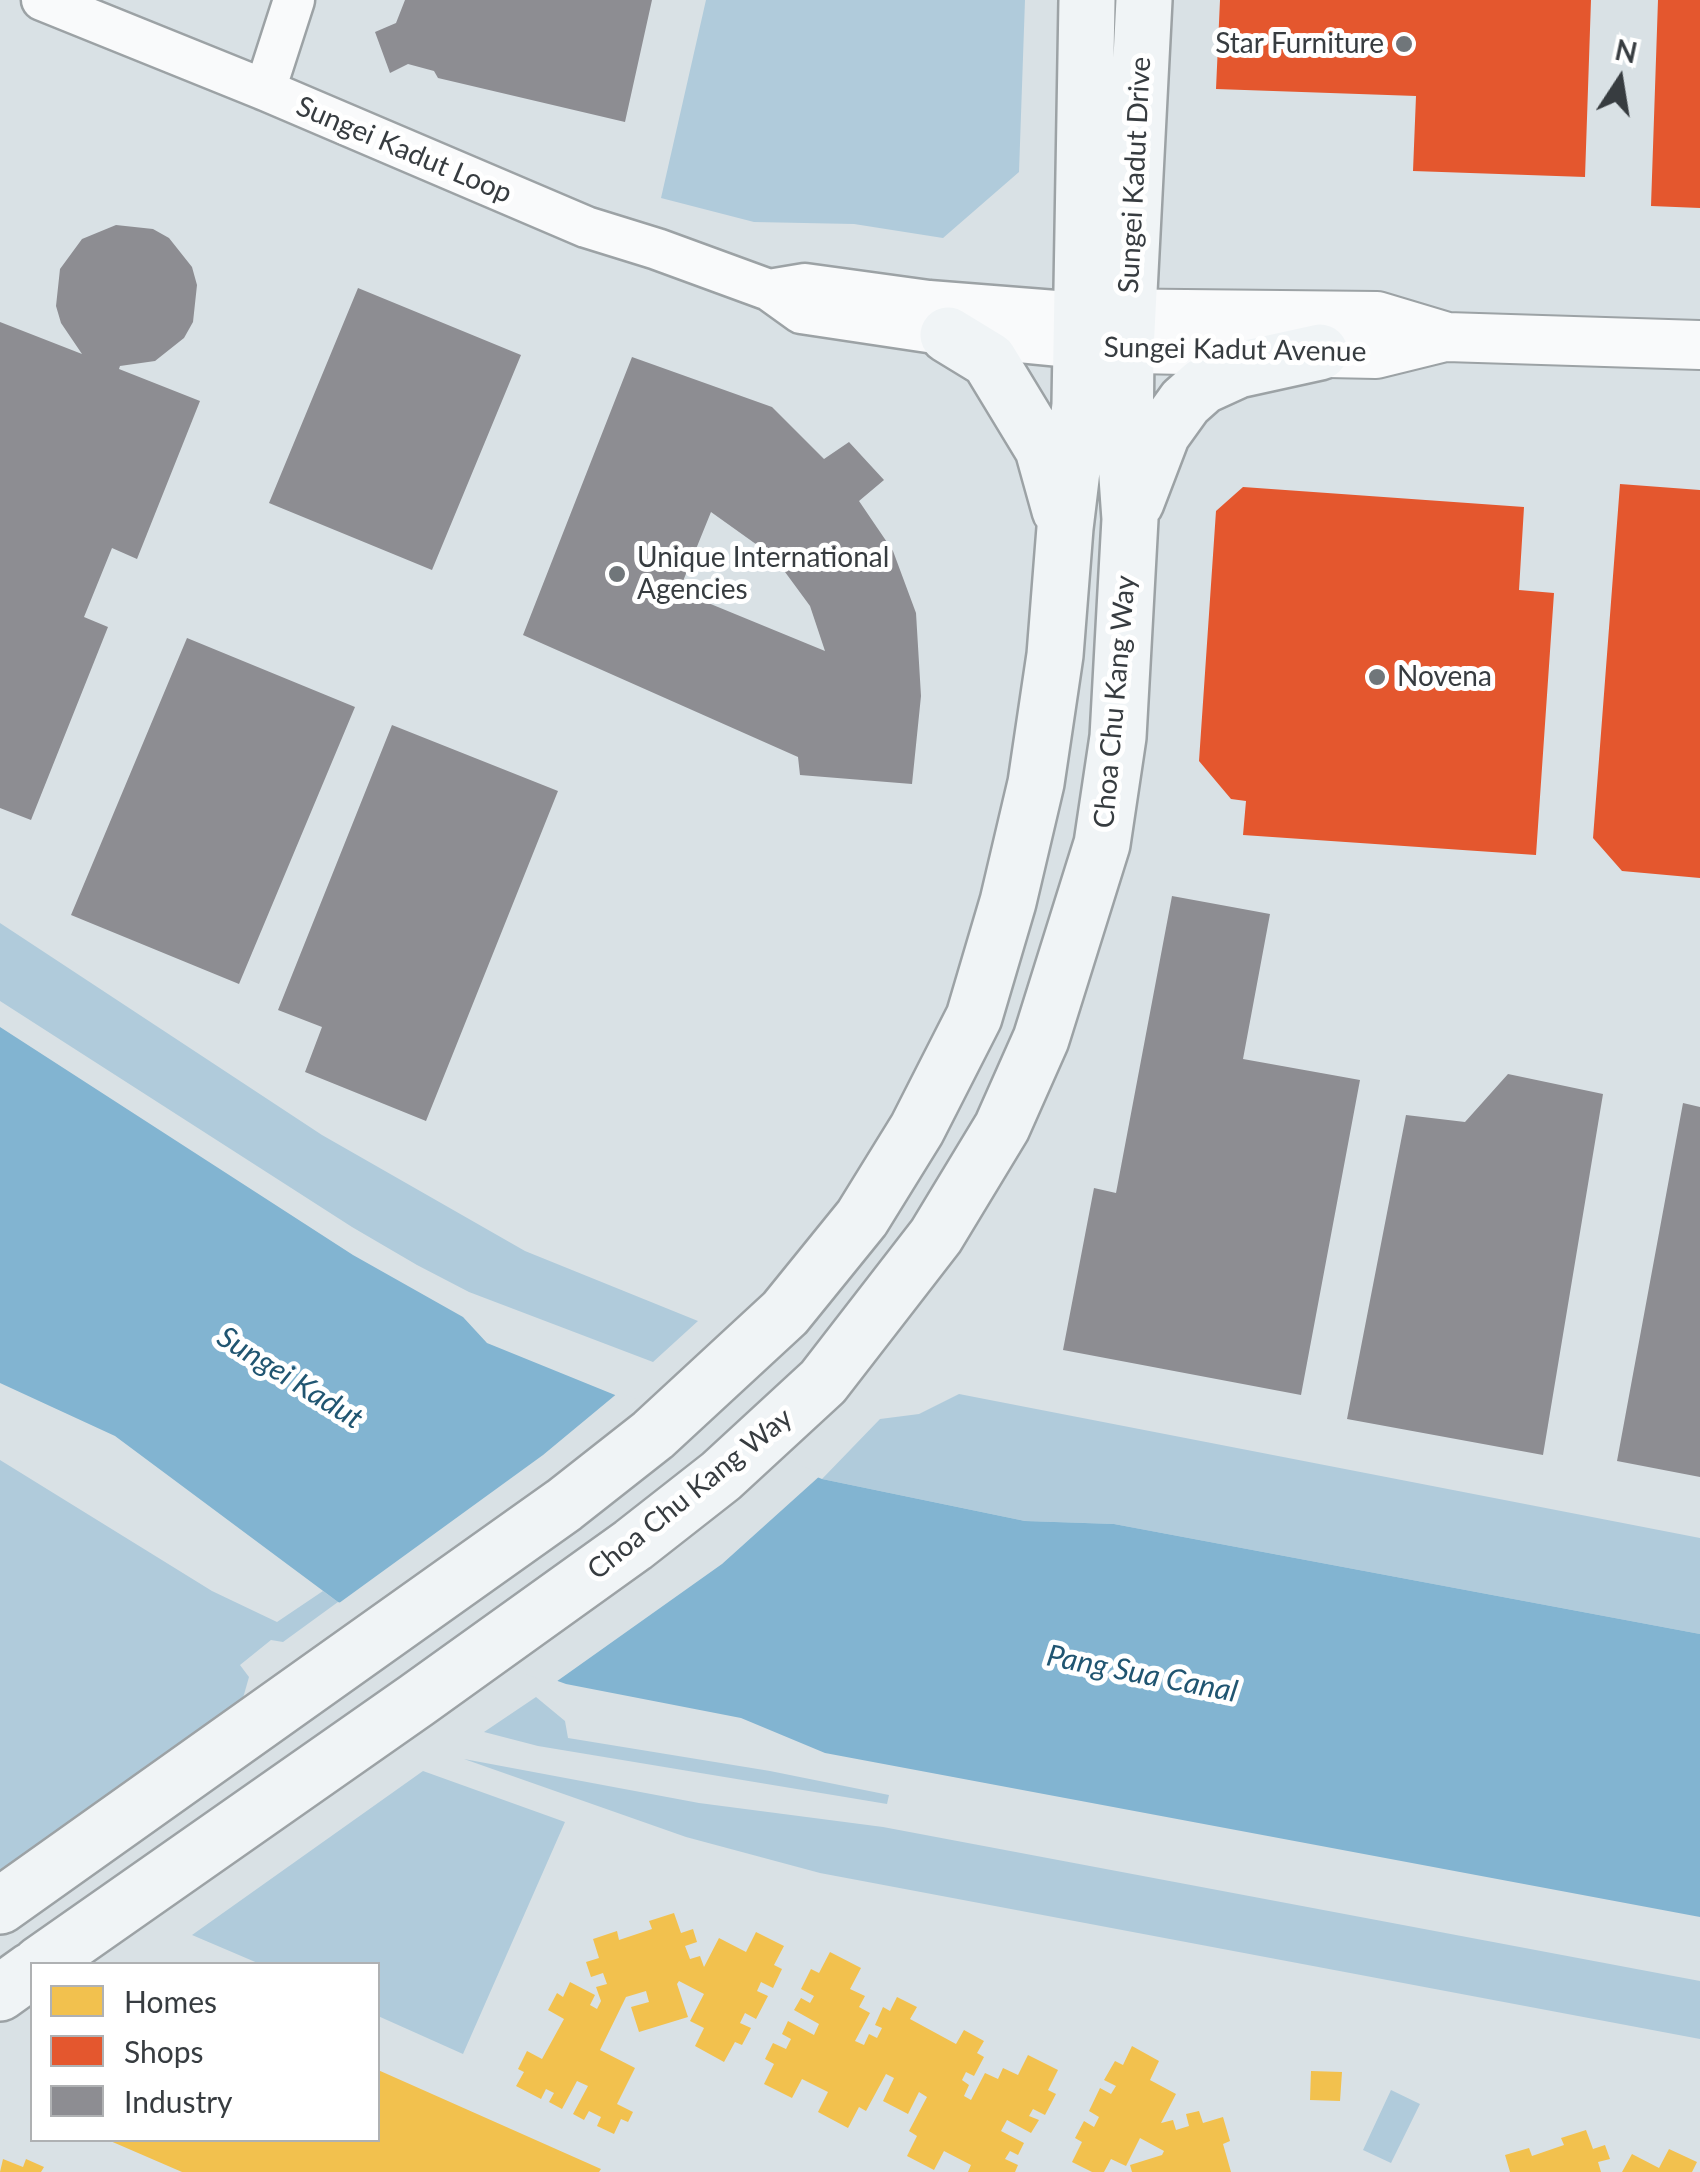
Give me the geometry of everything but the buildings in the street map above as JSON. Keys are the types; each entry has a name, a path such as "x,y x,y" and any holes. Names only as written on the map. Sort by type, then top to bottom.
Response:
{"main road":[{"name":"Sungei Kadut Drive","path":"1087,0 1104,331"},
{"name":"Sungei Kadut Drive","path":"1104,331 1144,0"},
{"name":"Choa Chu Kang Way","path":"37,1962 418,1700 721,1476 823,1382 936,1236 1002,1127 1041,1039 1102,844 1118,737 1130,519 1125,449 1104,331"},
{"path":"0,1906 564,1505 653,1435 786,1314 862,1218 917,1129 974,1017 1008,902 1036,783 1055,655 1080,406 1104,331"},
{"path":"948,334 988,360 1043,449 1065,528"},
{"path":"1130,519 1162,434 1185,402 1203,386 1238,370 1320,352"}],"street":[{"name":"Sungei Kadut Loop","path":"42,0 265,90 586,228 656,248 769,290 801,313 948,334 1104,331"},
{"path":"265,90 294,0"},
{"name":"Sungei Kadut Loop","path":"769,290 805,284 1016,310 1104,331"},
{"name":"Sungei Kadut Avenue","path":"1104,331 1377,316 1446,337 1700,346"},
{"name":"Sungei Kadut Avenue","path":"1104,331 1376,354 1446,337"}],"shaded area":[{"path":"706,0 1025,0 1019,172 943,238 854,224 754,222 661,198"},
{"path":"0,923 322,1135 525,1251 698,1321 653,1362 469,1292 417,1265 0,1001"},
{"path":"959,1394 1700,1538 1700,1634 1114,1524 1025,1521 822,1479 880,1419 919,1414"},
{"path":"0,1460 212,1591 277,1622 323,1591 338,1602 283,1642 271,1640 240,1665 249,1677 241,1705 0,1876"},
{"path":"536,1697 565,1721 568,1738 889,1795 887,1804 538,1746 484,1732"},
{"path":"464,1759 699,1803 883,1827 1700,1981 1700,2039 820,1873 686,1837"},
{"path":"423,1771 565,1822 463,2054 380,2017 380,1962 255,1962 192,1935"},
{"path":"1391,2090 1420,2104 1391,2163 1363,2150"}],"water":[{"path":"0,1027 353,1255 463,1317 487,1343 822,1479 1025,1521 1114,1524 1700,1634 1700,1917 825,1753 741,1718 566,1684 338,1602 115,1436 0,1383"}],"pier":[{"path":"619,1392 822,1474 722,1564 553,1684 335,1606 543,1455"}],"place":[{"name":"Star Furniture","path":"1404,44"},
{"name":"Unique International Agencies","path":"617,574"},
{"name":"Novena","path":"1377,677"}],"water label":[{"name":"Sungei Kadut","path":"290,1378"},
{"name":"Pang Sua Canal","path":"1142,1674"}]}
